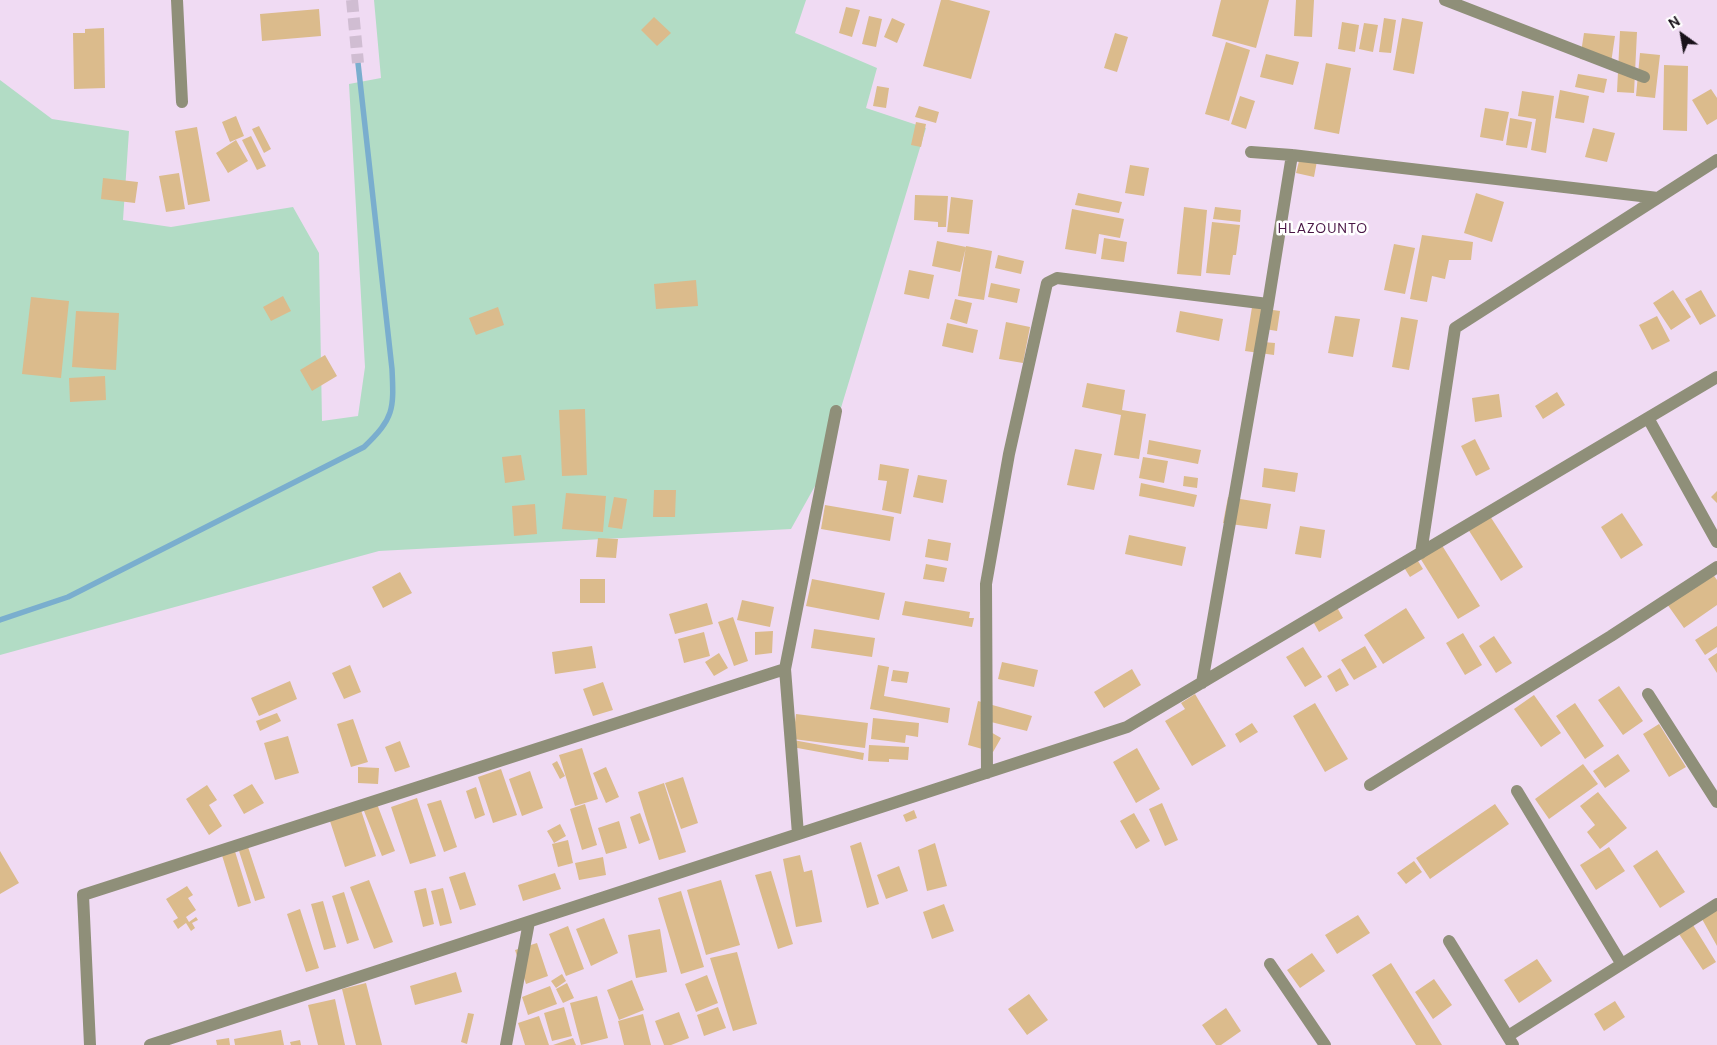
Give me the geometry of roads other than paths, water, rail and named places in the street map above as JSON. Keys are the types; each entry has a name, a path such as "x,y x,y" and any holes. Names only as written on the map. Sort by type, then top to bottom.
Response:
{"street":[{"path":"177,0 182,102"},
{"path":"1445,0 1644,76"},
{"path":"1250,152 1292,155 1658,198"},
{"path":"1202,683 1292,155"},
{"path":"1421,553 1455,328 1717,160"},
{"path":"987,772 986,584 1009,454 1047,283 1057,278 1268,304"},
{"path":"150,1045 1127,727 1717,377"},
{"path":"798,834 785,669 836,411"},
{"path":"1648,418 1717,542"},
{"path":"1370,785 1611,636 1717,567"},
{"path":"90,1045 83,895 785,669"},
{"path":"1648,694 1717,802"},
{"path":"1517,791 1621,963"},
{"path":"1449,942 1510,1041 1621,963 1717,904"},
{"path":"506,1045 529,922"},
{"path":"1270,964 1325,1045"}],"waterway":[{"path":"0,620 68,597 364,447 387,420 393,394 392,369 358,63"}],"tunnel":[{"path":"352,0 358,63"}],"district":[{"name":"HLAZOUNTO","path":"1323,229"}]}
